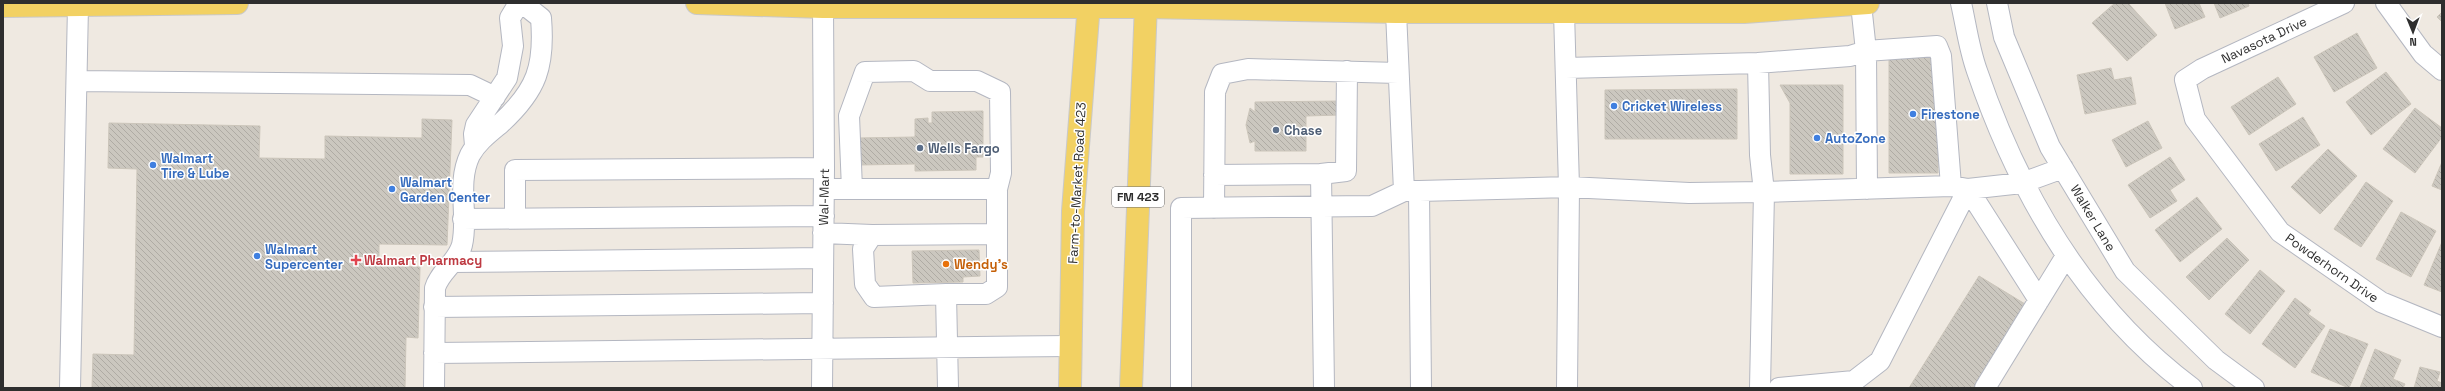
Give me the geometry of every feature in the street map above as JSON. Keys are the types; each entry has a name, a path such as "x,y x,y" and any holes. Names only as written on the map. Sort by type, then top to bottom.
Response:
{"main road":[{"path":"3,6 237,3"},
{"path":"697,3 822,7 1145,5 1396,12 1564,7 1744,12 1865,4"},
{"name":"Farm-to-Market Road 423","path":"1070,388 1073,211 1089,5"},
{"name":"FM 423","path":"1131,388 1145,5"}],"street":[{"path":"434,388 434,307 437,280 453,262 463,239 466,166 475,145 516,108 534,81 541,64 541,18 520,3 510,18 513,46 509,69 495,97 476,125 474,134 475,145"},
{"path":"1961,3 1976,70 2022,183 2066,256 2096,295 2145,348 2192,388"},
{"name":"Walker Lane","path":"1997,3 2004,37 2050,147 2126,271 2216,360 2254,388"},
{"name":"Navasota Drive","path":"2185,80 2202,69 2344,3"},
{"path":"2386,3 2423,54 2442,70"},
{"path":"1865,4 1867,189"},
{"path":"70,388 78,6"},
{"name":"Wal-Mart","path":"822,7 824,168 822,388"},
{"path":"1564,7 1569,187 1567,388"},
{"path":"1396,12 1398,73 1412,191 1422,388"},
{"path":"1566,68 1758,63 1850,56 1866,51 1938,46 1941,56 1960,188 2039,300"},
{"path":"1758,63 1760,155 1764,192 1760,388"},
{"path":"1214,208 1215,92 1222,74 1248,69 1398,73"},
{"path":"852,189 849,116 865,72 914,71 930,81 978,81 1000,92 1001,173 997,189 997,287 986,294 874,297 865,284 863,249 872,235"},
{"path":"1214,175 1321,174 1346,171 1347,71"},
{"name":"Powderhorn Drive","path":"2185,80 2195,119 2280,232 2381,302 2442,327"},
{"path":"77,82 470,85 495,97"},
{"path":"515,218 514,170 824,168"},
{"path":"1181,388 1181,208 1372,206 1412,191 1569,187 1689,193 1960,188 2022,183 2063,168"},
{"path":"1321,174 1324,388"},
{"path":"1779,388 1800,384 1854,381 1880,361 1960,188"},
{"path":"824,189 997,189"},
{"path":"463,219 515,218 824,224 872,235 997,234"},
{"path":"1985,388 2066,256"},
{"path":"453,262 823,258"},
{"path":"946,294 949,348 948,388"},
{"path":"434,307 822,303"},
{"path":"434,353 1071,346"}],"building":[{"path":"2115,3 2128,3 2157,35 2127,61 2092,23"},
{"path":"2165,3 2199,3 2205,17 2175,29"},
{"path":"2214,3 2248,3 2249,6 2220,18"},
{"path":"2442,12 2442,22 2437,17"},
{"path":"2357,33 2377,68 2334,92 2314,57"},
{"name":"Firestone","path":"1889,55 1938,56 1938,173 1889,173"},
{"path":"2111,68 2114,80 2131,77 2136,104 2085,114 2077,75"},
{"path":"2386,72 2411,104 2371,135 2346,102"},
{"path":"2278,77 2296,104 2249,135 2231,107"},
{"name":"AutoZone","path":"1780,85 1843,85 1843,174 1790,174 1790,103"},
{"path":"1737,89 1737,139 1605,139 1605,90"},
{"name":"Chase","path":"1340,101 1340,115 1306,116 1306,151 1255,151 1255,141 1250,143 1246,125 1250,108 1255,112 1255,102"},
{"path":"2415,108 2442,128 2442,137 2415,173 2383,149"},
{"name":"Wells Fargo","path":"983,111 983,157 976,157 976,170 915,171 915,164 858,165 858,138 915,137 915,119 928,118 928,123 932,123 932,112"},
{"path":"2303,117 2320,145 2276,171 2259,144"},
{"name":"Walmart Supercenter","path":"422,119 452,120 447,245 379,244 379,266 420,267 418,338 406,337 405,388 92,388 93,354 134,355 137,169 108,168 109,123 260,126 259,158 325,159 325,136 422,138"},
{"path":"2148,121 2162,148 2126,167 2112,140"},
{"path":"2328,149 2357,176 2320,214 2291,187"},
{"path":"2170,157 2185,180 2170,190 2177,201 2150,218 2128,185"},
{"path":"2442,162 2442,190 2432,186"},
{"path":"2366,182 2393,201 2361,247 2334,229"},
{"path":"2197,197 2222,229 2180,262 2155,230"},
{"path":"2401,212 2436,231 2411,277 2376,259"},
{"path":"2227,238 2249,260 2209,300 2186,277"},
{"path":"2442,242 2442,292 2424,285"},
{"name":"Wendy's","path":"979,250 980,276 963,277 963,282 913,283 912,251"},
{"path":"2260,270 2285,291 2250,334 2225,314"},
{"path":"1979,276 2030,307 1981,388 1909,388"},
{"path":"2295,298 2311,310 2308,314 2325,326 2295,368 2262,344"},
{"path":"2330,329 2368,344 2349,388 2311,372"},
{"path":"2375,349 2401,360 2393,379 2405,384 2403,388 2360,388"},
{"path":"2420,367 2440,372 2437,381 2442,383 2442,388 2414,388"}],"place":[{"name":"Cricket Wireless","path":"1614,106"},
{"name":"Firestone","path":"1913,114"},
{"name":"Chase","path":"1276,130"},
{"name":"AutoZone","path":"1817,138"},
{"name":"Wells Fargo","path":"920,148"},
{"name":"Walmart Tire & Lube","path":"153,165"},
{"name":"Walmart Garden Center","path":"392,189"},
{"name":"Walmart Supercenter","path":"257,256"},
{"name":"Walmart Pharmacy","path":"356,260"},
{"name":"Wendy's","path":"946,264"}]}
